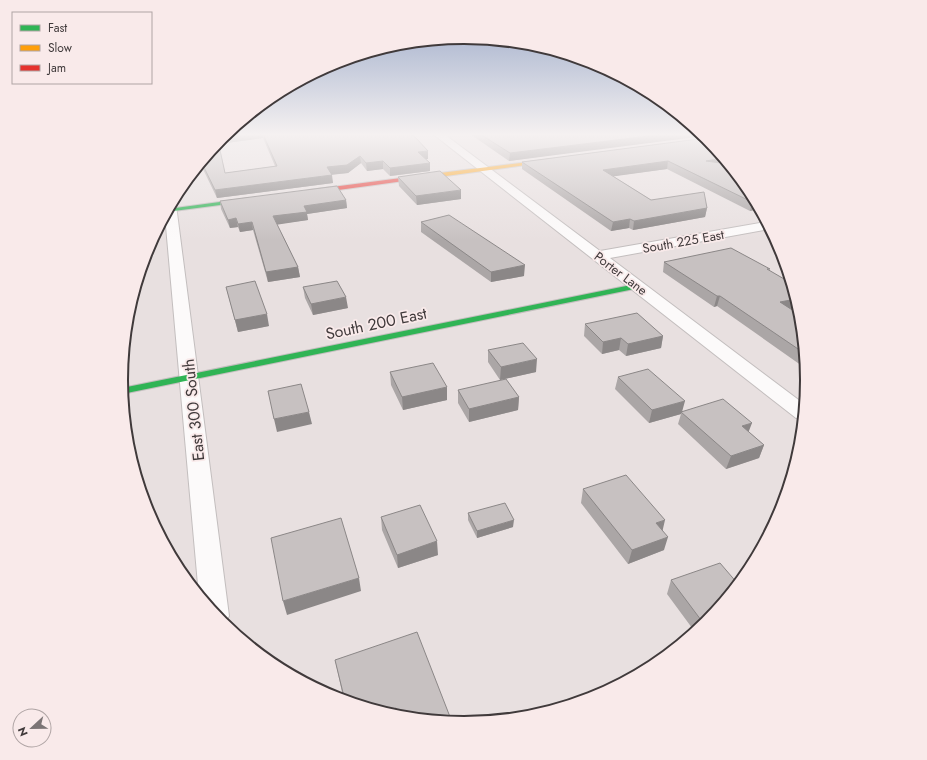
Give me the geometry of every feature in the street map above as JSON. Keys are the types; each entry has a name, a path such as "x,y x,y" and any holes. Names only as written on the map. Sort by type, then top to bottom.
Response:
{"street":[{"path":"296,194 480,169"},
{"name":"Porter Lane","path":"485,169 798,409"},
{"path":"175,208 257,199"},
{"name":"East 300 South","path":"170,217 214,605"},
{"name":"South 225 East","path":"598,256 763,227"},
{"name":"South 200 East","path":"128,390 636,286"}],"building":[{"path":"205,169 224,169 225,173 251,169 329,169 332,175 215,190"},
{"path":"533,169 607,169 603,170 651,200 704,192 707,208 634,221 630,219 613,222"},
{"path":"685,169 725,169 747,199"},
{"path":"440,171 461,190 416,196 398,177"},
{"path":"337,186 346,200 304,206 307,212 273,216 298,267 266,272 252,222 238,224 236,218 228,220 220,201"},
{"path":"449,215 525,265 491,272 421,222"},
{"path":"731,248 770,269 767,269 784,279 790,300 780,302 792,310 798,349 720,296 717,296 664,262"},
{"path":"255,281 267,314 235,320 226,287"},
{"path":"337,281 346,297 311,304 303,287"},
{"path":"637,313 663,336 628,344 621,338 603,342 585,324"},
{"path":"523,343 537,359 501,367 488,350"},
{"path":"433,363 447,387 402,397 390,372"},
{"path":"648,369 685,401 652,410 618,377"},
{"path":"506,379 519,397 469,409 458,390"},
{"path":"301,384 309,412 274,419 268,391"},
{"path":"723,399 752,423 742,426 764,445 731,456 681,412"},
{"path":"626,475 665,520 656,523 668,537 632,550 583,489"},
{"path":"505,503 514,520 477,531 468,513"},
{"path":"420,505 437,541 397,555 381,517"},
{"path":"341,518 359,578 283,601 271,538"},
{"path":"720,563 734,579 700,619 671,580"},
{"path":"417,632 449,715 398,710 396,708 394,709 377,705 343,693 335,660"}],"traffic: fast":[{"path":"174,210 249,200"},
{"path":"128,390 636,286"}],"traffic: slow":[{"path":"424,177 481,169"}],"traffic: jam":[{"path":"309,192 424,177"}]}
